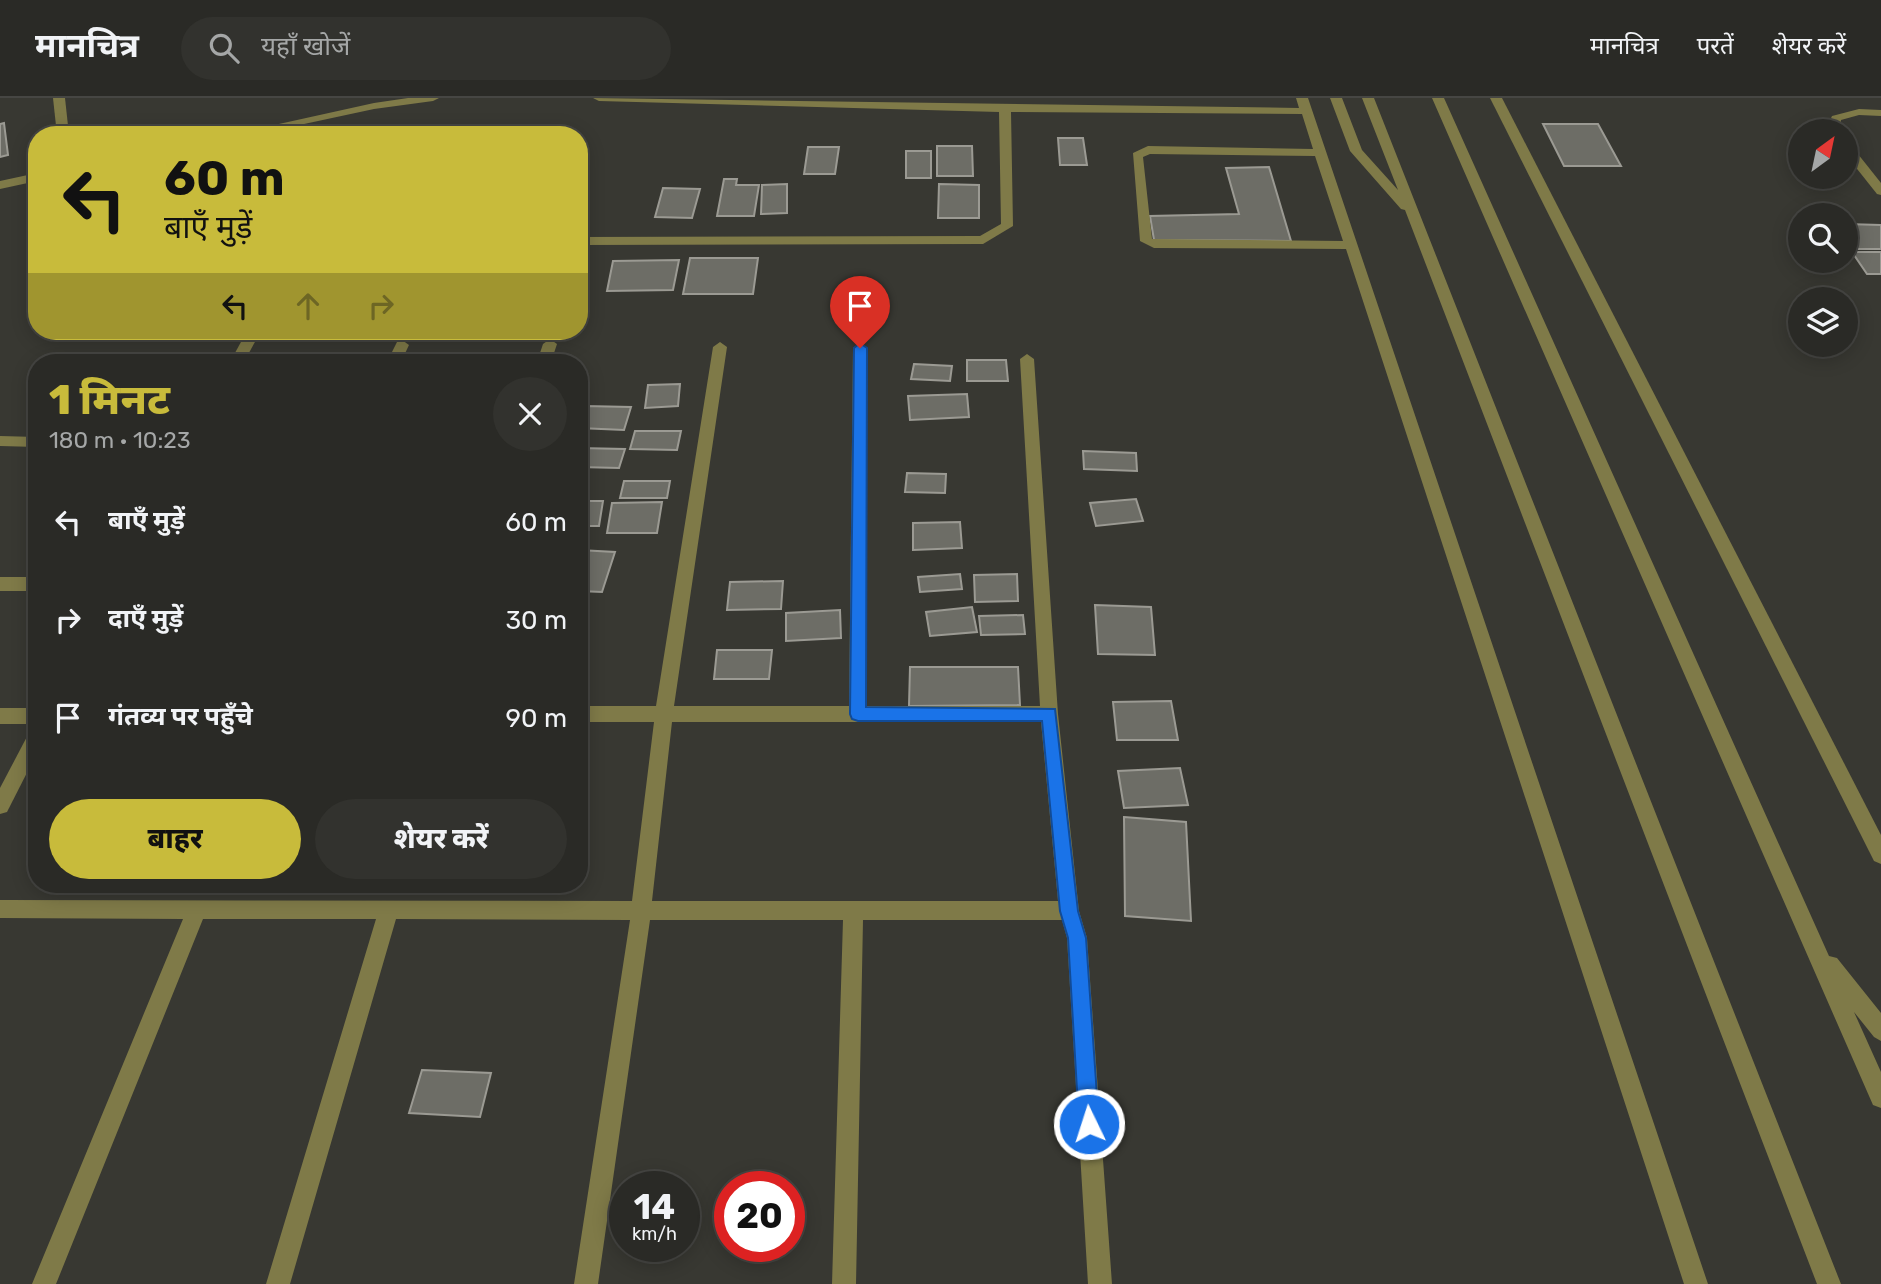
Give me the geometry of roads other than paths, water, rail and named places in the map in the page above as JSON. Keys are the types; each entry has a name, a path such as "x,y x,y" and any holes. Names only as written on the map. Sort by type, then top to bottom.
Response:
{"street":[{"path":"59,98 62,126"},
{"path":"274,126 433,98"},
{"path":"599,98 1005,108 1304,105 1696,1284"},
{"path":"1336,98 1356,151 1414,216"},
{"path":"1368,98 1829,1284"},
{"path":"1438,98 1881,1097"},
{"path":"1496,98 1881,855"},
{"path":"588,241 983,240 1007,226 1005,108"},
{"path":"1836,119 1858,113 1881,113"},
{"path":"306,119 306,126"},
{"path":"1320,153 1158,150 1140,153 1137,156 1146,242 1351,245"},
{"path":"1858,163 1881,191"},
{"path":"0,185 28,179"},
{"path":"547,354 550,344"},
{"path":"398,354 402,345"},
{"path":"586,1284 640,909 664,714 720,348"},
{"path":"858,714 860,348"},
{"path":"1027,359 1049,714 1069,911 1077,938 1100,1284"},
{"path":"0,441 28,442"},
{"path":"0,584 28,584"},
{"path":"588,715 1049,714"},
{"path":"0,716 28,716"},
{"path":"0,806 28,752"},
{"path":"0,909 1069,911"},
{"path":"44,1284 198,909"},
{"path":"278,1284 389,910"},
{"path":"844,1284 852,910"},
{"path":"1813,943 1881,1030"}]}
